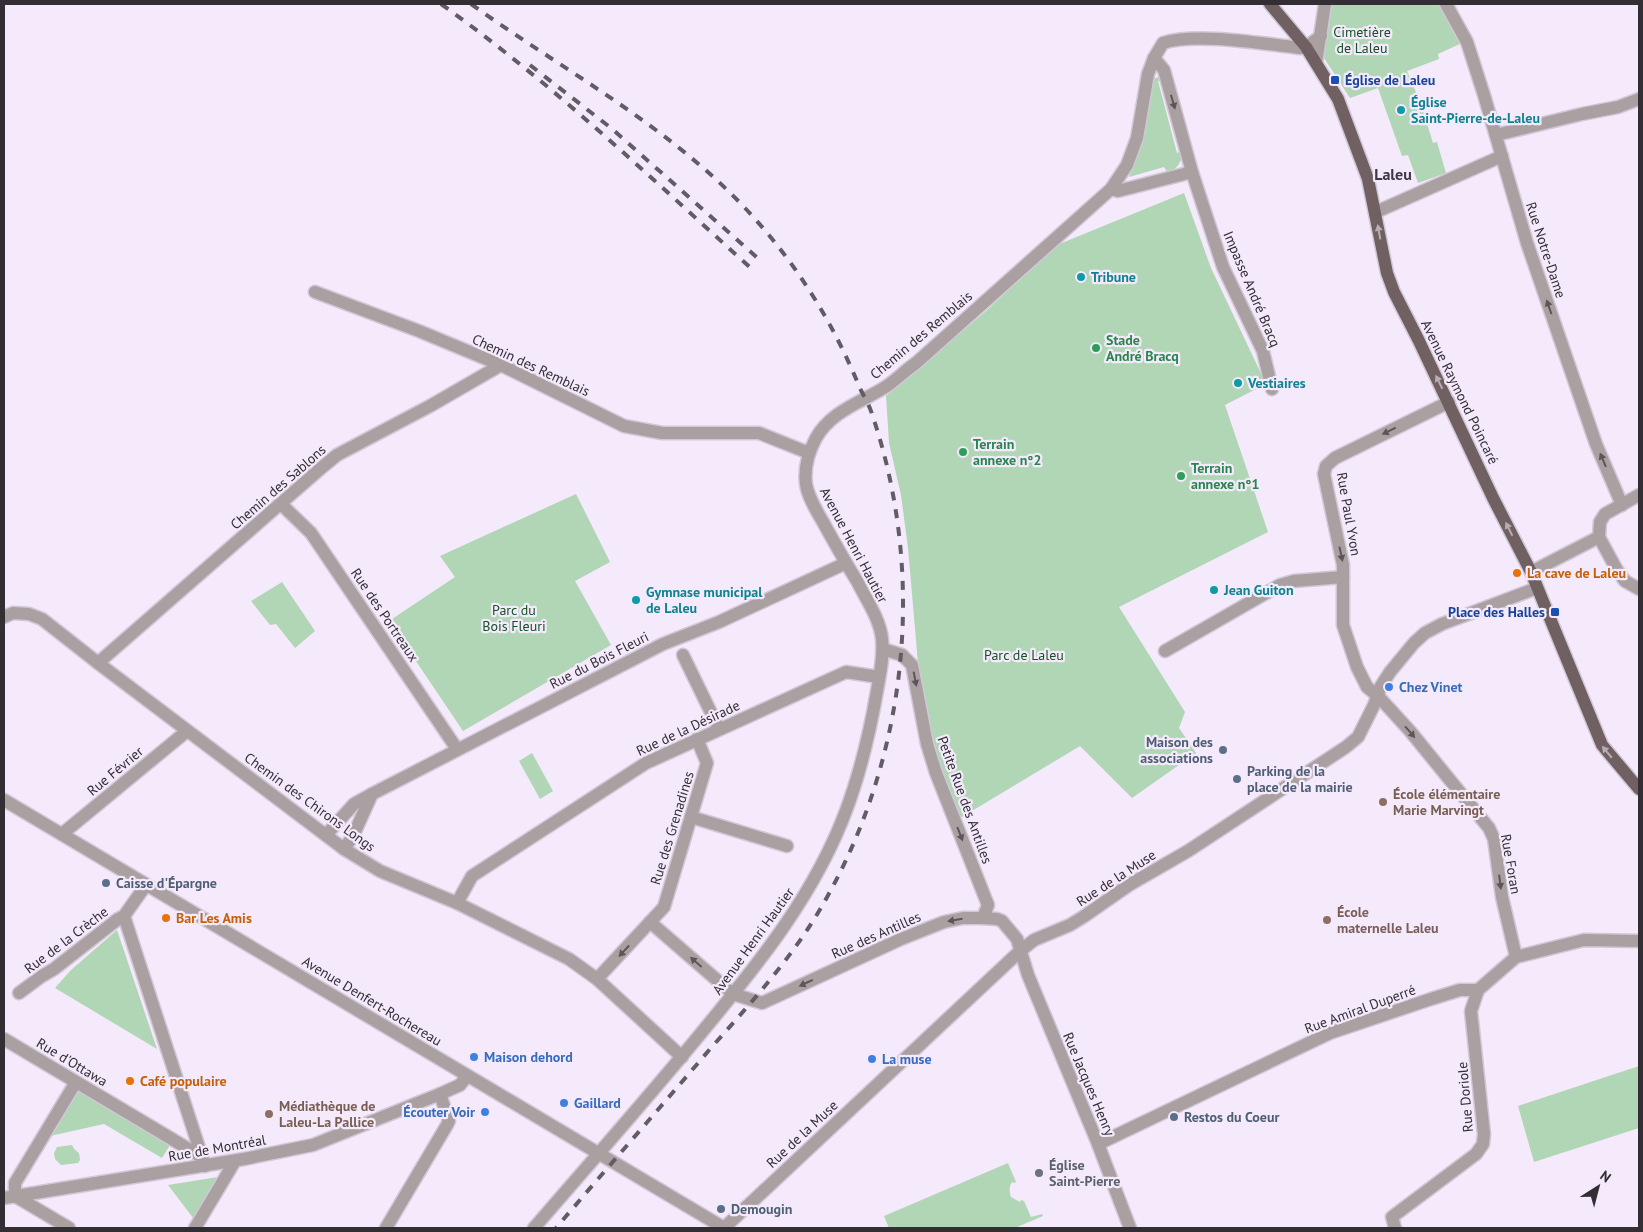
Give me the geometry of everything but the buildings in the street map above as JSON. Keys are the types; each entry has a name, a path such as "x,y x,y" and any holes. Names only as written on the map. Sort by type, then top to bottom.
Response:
{"main road":[{"name":"Avenue Raymond Poincaré","path":"1270,4 1306,48 1338,99 1368,180 1387,273 1394,292 1531,572 1602,745 1639,789"}],"street":[{"path":"1316,63 1325,4"},
{"name":"Rue Notre-Dame","path":"1446,4 1467,42 1527,243 1596,444 1622,505"},
{"path":"1306,48 1321,36"},
{"name":"Chemin des Remblais","path":"315,292 419,331 501,365 624,426 662,433 759,433 809,453 817,436 830,420 847,407 865,399 888,384 916,363 1111,189 1127,165 1137,138 1148,74 1154,58 1163,43 1174,39 1218,40 1306,48"},
{"name":"Impasse André Bracq","path":"1154,58 1164,70 1192,172 1223,267 1263,351 1272,389"},
{"path":"1496,135 1618,107 1639,99"},
{"path":"1376,212 1502,156"},
{"path":"1111,189 1118,191 1192,172"},
{"name":"Chemin des Sablons","path":"98,664 337,455 430,406 501,365"},
{"name":"Rue Paul Yvon","path":"1378,696 1367,687 1360,674 1344,630 1343,565 1324,474 1326,466 1335,458 1448,402"},
{"name":"Avenue Henri Hautier","path":"534,1228 682,1057 783,928 805,895 825,859 846,809 864,756 879,677 883,649 882,637 875,616 819,515 806,484 809,453"},
{"path":"1639,495 1609,511 1603,517 1600,522 1599,537 1625,581 1639,589"},
{"name":"Rue des Portreaux","path":"281,504 311,532 457,749"},
{"path":"1531,572 1599,537"},
{"name":"Rue du Bois Fleuri","path":"326,835 354,804 457,749 663,644 719,622 846,563"},
{"path":"1165,651 1280,585 1343,577"},
{"name":"Rue de la Muse","path":"724,1228 1034,940 1070,925 1129,885 1188,851 1346,747 1358,737 1381,686 1390,672 1414,643 1425,633 1442,624 1537,588"},
{"name":"Chemin des Chirons Longs","path":"4,617 13,613 29,614 42,619 98,664 344,849 380,871 457,903 569,959 597,979 682,1057"},
{"name":"Petite Rue des Antilles","path":"883,649 902,654 912,665 927,744 936,773 988,905 983,918"},
{"path":"683,655 719,729"},
{"name":"Rue de la Désirade","path":"457,903 472,876 646,763 846,672 879,677"},
{"name":"Rue Foran","path":"1378,696 1410,731 1489,828 1494,839 1502,897 1516,957"},
{"name":"Rue Février","path":"62,834 187,731"},
{"name":"Rue des Grenadines","path":"597,979 664,907 707,763 697,739"},
{"path":"344,849 353,836 372,794"},
{"name":"Avenue Denfert-Rochereau","path":"4,800 724,1228"},
{"path":"690,817 787,846"},
{"name":"Rue de la Crèche","path":"19,993 42,976 54,970 124,916 146,884"},
{"path":"124,916 203,1161"},
{"name":"Rue des Antilles","path":"733,994 762,1003 901,939 944,922 963,918 997,919 1002,921 1017,939 1019,952"},
{"path":"650,922 733,994"},
{"path":"1478,990 1516,957 1584,940 1639,941"},
{"name":"Rue Jacques Henry","path":"1019,952 1098,1144 1130,1228"},
{"name":"Rue Amiral Duperré","path":"1098,1144 1330,1033 1460,990 1478,990"},
{"name":"Rue Doriole","path":"1393,1223 1476,1154 1483,1144 1484,1134 1471,1011 1478,990"},
{"name":"Rue d'Ottawa","path":"4,1039 203,1161"},
{"name":"Rue de Montréal","path":"10,1197 203,1161 235,1161 313,1145 440,1094 460,1085 467,1076"},
{"path":"69,1228 10,1197 17,1180 76,1082"},
{"path":"386,1228 447,1125 448,1121 440,1094"},
{"path":"195,1228 235,1161"}],"green space":[{"name":"Cimetière de Laleu","path":"1329,4 1439,4 1462,43 1438,54 1439,59 1407,71 1421,104 1433,143 1437,142 1446,173 1418,183 1408,155 1402,156 1378,88 1350,98 1324,58"},
{"path":"1159,77 1162,80 1158,81 1177,153 1182,151 1181,158 1177,167 1168,173 1164,167 1129,177 1142,142 1152,79"},
{"name":"Parc de Laleu","path":"1184,193 1211,268 1266,384 1225,405 1268,532 1119,607 1185,712 1179,728 1196,753 1132,798 1080,746 957,820 930,747 919,675 908,548 901,495 889,443 886,396 985,312 1057,245"},
{"name":"Parc du Bois Fleuri","path":"576,494 610,562 575,581 611,645 463,731 389,621 455,577 440,556"},
{"path":"282,582 315,631 295,648 276,624 270,625 251,601"},
{"path":"532,753 553,791 540,799 519,761"},
{"path":"117,930 157,1049 55,988 71,970"},
{"path":"1639,1066 1639,1128 1534,1162 1518,1106"},
{"path":"77,1090 170,1145 162,1158 104,1124 50,1136"},
{"path":"72,1145 79,1153 80,1160 78,1163 61,1165 55,1159 54,1153 57,1147"},
{"path":"1008,1163 1016,1182 1012,1182 1010,1186 1011,1197 1020,1202 1021,1200 1024,1201 1031,1217 1042,1214 1043,1216 1015,1228 889,1228 884,1216"},
{"path":"218,1177 194,1219 168,1185"}],"railway":[{"path":"441,4 482,34 562,99 753,270"},
{"path":"471,4 648,124 682,150 715,178 745,208 780,248 824,314 872,414 889,476 899,538 903,602 900,665 890,728 874,789 851,849 822,906 784,962 556,1228"},
{"path":"530,65 611,128 761,261"}],"place":[{"name":"Église de Laleu","path":"1335,80"},
{"name":"Église Saint-Pierre-de-Laleu","path":"1401,110"},
{"name":"Tribune","path":"1081,277"},
{"name":"Stade André Bracq","path":"1096,348"},
{"name":"Vestiaires","path":"1238,383"},
{"name":"Terrain annexe n°2","path":"963,452"},
{"name":"Terrain annexe n°1","path":"1181,476"},
{"name":"La cave de Laleu","path":"1517,573"},
{"name":"Jean Guiton","path":"1214,590"},
{"name":"Gymnase municipal de Laleu","path":"636,600"},
{"name":"Place des Halles","path":"1555,612"},
{"name":"Chez Vinet","path":"1389,687"},
{"name":"Maison des associations","path":"1223,750"},
{"name":"Parking de la place de la mairie","path":"1237,779"},
{"name":"École élémentaire Marie Marvingt","path":"1383,802"},
{"name":"Caisse d'Épargne","path":"106,883"},
{"name":"Bar Les Amis","path":"166,918"},
{"name":"École maternelle Laleu","path":"1327,920"},
{"name":"Maison dehord","path":"474,1057"},
{"name":"La muse","path":"872,1059"},
{"name":"Café populaire","path":"130,1081"},
{"name":"Gaillard","path":"564,1103"},
{"name":"Écouter Voir","path":"485,1112"},
{"name":"Médiathèque de Laleu-La Pallice","path":"269,1114"},
{"name":"Restos du Coeur","path":"1174,1117"},
{"name":"Église Saint-Pierre","path":"1039,1173"},
{"name":"Demougin","path":"721,1209"}],"district":[{"name":"Laleu","path":"1393,174"}]}
